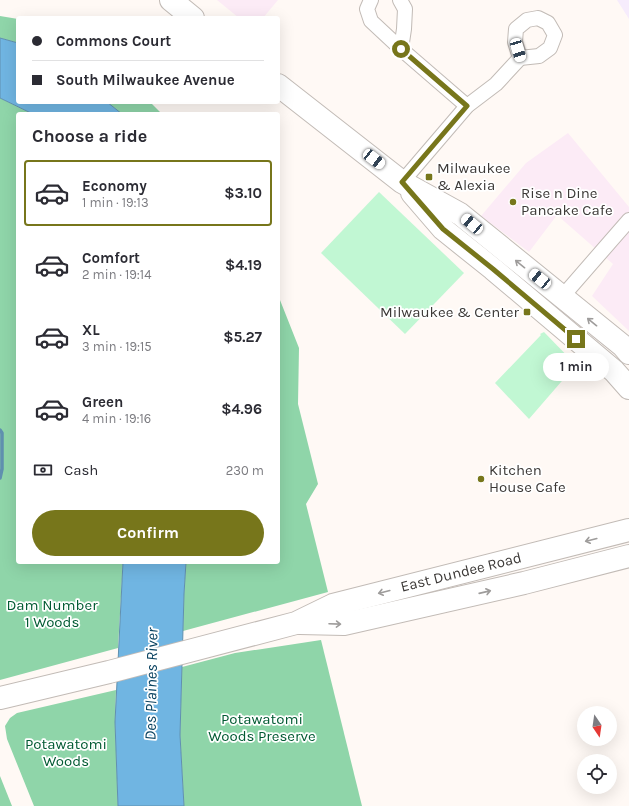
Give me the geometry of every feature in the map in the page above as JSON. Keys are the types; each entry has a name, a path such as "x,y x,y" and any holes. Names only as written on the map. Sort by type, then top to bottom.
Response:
{"main road":[{"path":"171,0 191,16"},
{"path":"280,87 402,182 460,214 623,346 629,353"},
{"path":"402,182 443,229 614,371 629,388"},
{"path":"614,371 629,396"},
{"name":"East Dundee Road","path":"0,698 109,672 296,623 333,605 629,530"},
{"name":"East Dundee Road","path":"296,623 344,624 524,583 629,556"}],"street":[{"path":"400,0 405,9 401,49"},
{"path":"369,5 371,21 467,106"},
{"path":"402,182 467,106 496,84 520,58"},
{"path":"562,297 629,220"}],"shaded area":[{"path":"217,0 278,0 265,16 237,16"},
{"path":"617,0 629,0 629,19"},
{"path":"568,133 629,207 629,331 592,296 613,264 557,215 529,252 481,216 526,163"}],"green space":[{"path":"0,16 16,19 16,42 0,38"},
{"name":"Dam Number 1 Woods","path":"0,98 29,112 16,112 16,564 123,564 118,648 0,680"},
{"path":"110,104 152,104 160,112 120,112"},
{"path":"379,192 464,273 405,334 321,253"},
{"path":"280,300 299,348 298,404 318,484 306,504 328,592 183,631 186,564 280,564"},
{"path":"544,332 577,366 574,367 529,419 495,383 541,335 540,334"},
{"name":"Potawatomi Woods Preserve","path":"321,640 362,806 184,806 180,735 182,667 235,653"},
{"name":"Potawatomi Woods","path":"116,690 115,722 118,806 34,806 7,739 5,726 10,718 17,713"},
{"name":"Potawatomi Woods","path":"0,776 12,806 0,806"}],"water":[{"path":"0,38 16,42 16,104 110,104 120,112 29,112 0,98"},
{"name":"Des Plaines River","path":"123,564 186,564 180,735 184,806 118,806 115,722"}],"waterway":[{"path":"0,430 2,433 2,469 0,478"}],"place":[{"name":"Milwaukee & Alexia","path":"429,177"},
{"name":"Rise n Dine Pancake Cafe","path":"513,202"},
{"name":"Milwaukee & Center","path":"527,312"},
{"name":"Kitchen House Cafe","path":"481,479"}],"route":[{"path":"401,49 467,106 402,182 443,229 576,339"}]}
